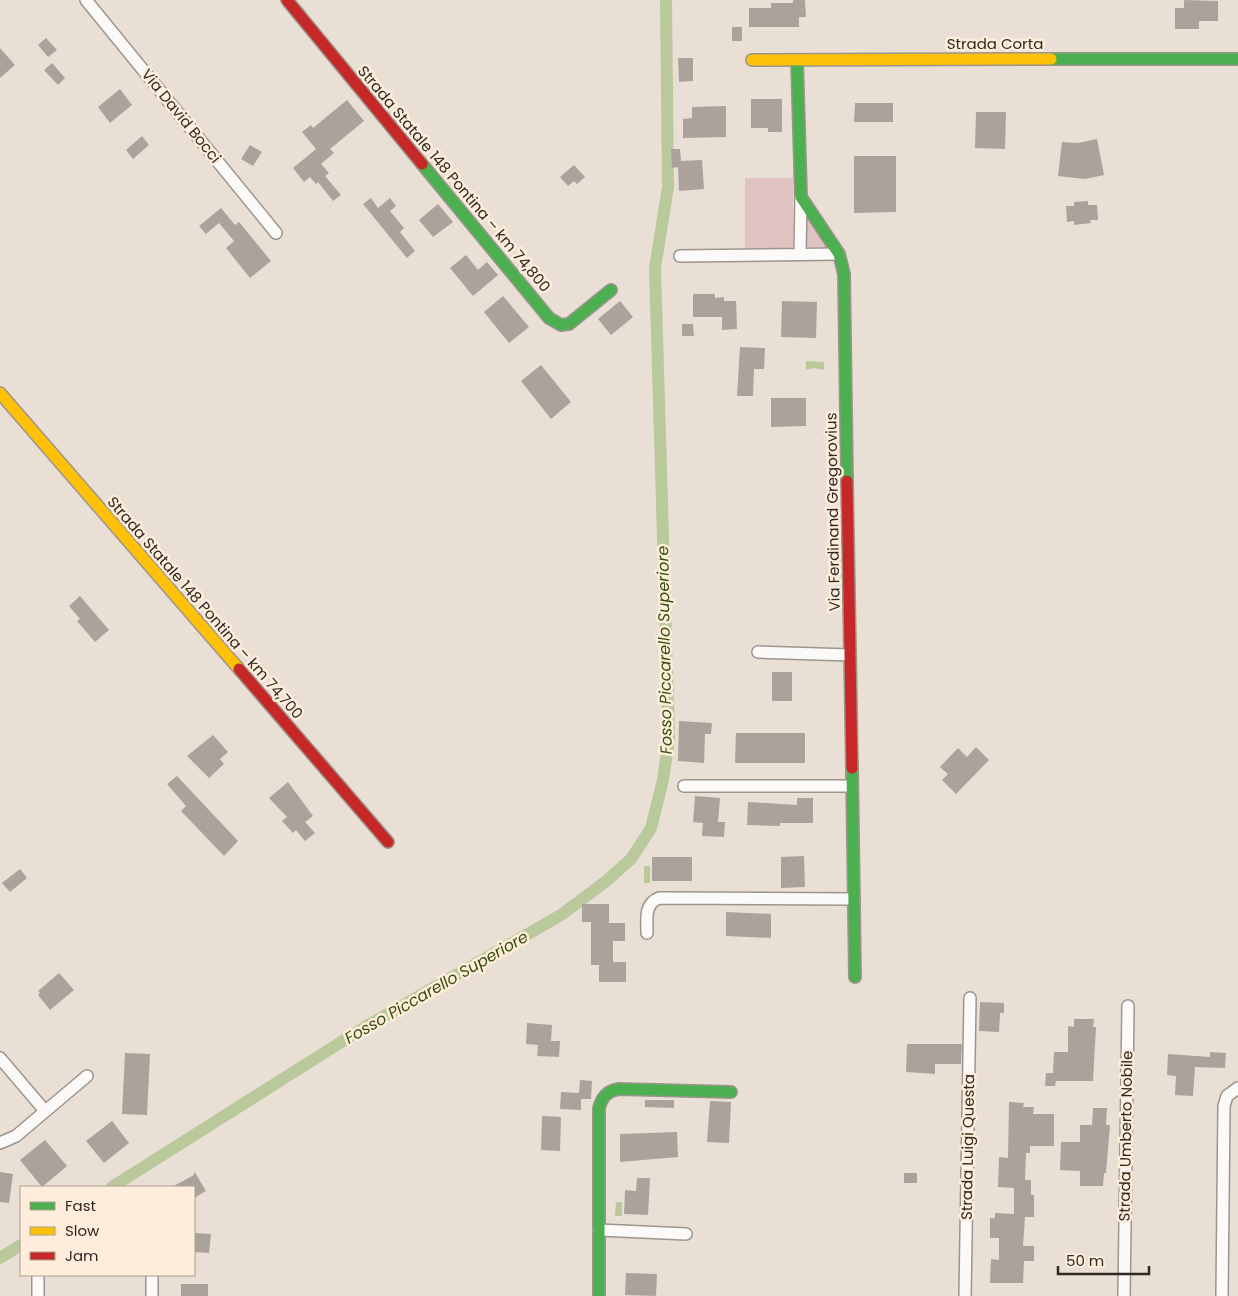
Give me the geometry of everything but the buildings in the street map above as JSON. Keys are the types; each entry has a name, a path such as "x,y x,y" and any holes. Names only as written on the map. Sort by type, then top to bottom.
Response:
{"street":[{"name":"Via David Bocci","path":"86,0 276,233"},
{"name":"Strada Statale 148 Pontina – km 74,800","path":"287,0 549,318 561,325 569,324 611,290"},
{"name":"Strada Corta","path":"752,60 1238,59"},
{"path":"797,60 801,197 800,254"},
{"name":"Via Ferdinand Gregorovius","path":"801,197 839,254 844,274 855,977"},
{"path":"680,256 839,254"},
{"name":"Strada Statale 148 Pontina – km 74,700","path":"0,393 388,842"},
{"path":"758,652 850,654"},
{"path":"684,786 852,786"},
{"path":"647,932 648,910 652,902 660,898 854,899"},
{"name":"Strada Luigi Questa","path":"965,1296 970,998"},
{"name":"Strada Umberto Nobile","path":"1124,1296 1128,1006"},
{"path":"0,1058 45,1111"},
{"path":"0,1143 16,1136 87,1076"},
{"path":"1222,1296 1224,1106 1227,1096 1238,1088"},
{"path":"599,1296 599,1108 606,1093 619,1089 731,1092"},
{"path":"599,1230 686,1234"},
{"path":"38,1276 38,1296"},
{"path":"152,1276 152,1296"}],"shaded area":[{"path":"745,178 793,178 793,248 745,248"},
{"path":"806,216 828,247 805,247"},
{"path":"806,361 824,362 824,370 814,368 806,370"},
{"path":"644,866 650,866 650,883 644,883"},
{"path":"616,1202 622,1202 622,1216 615,1216"}],"waterway":[{"name":"Fosso Piccarello Superiore","path":"114,1186 365,1027 561,915 605,882 631,859 651,828 663,780 669,739 655,268 668,187 666,0"},
{"name":"Fosso Piccarello Superiore","path":"0,1258 20,1246"}],"traffic: fast":[{"path":"1051,59 1238,59"},
{"path":"797,60 801,197 839,254 844,274 847,481"},
{"path":"422,164 549,318 561,325 569,324 611,290"},
{"path":"852,768 855,977"},
{"path":"599,1296 599,1108 603,1098 611,1091 619,1089 731,1092"}],"traffic: slow":[{"path":"752,60 1051,59"},
{"path":"0,393 239,669"}],"traffic: jam":[{"path":"287,0 422,164"},
{"path":"847,481 852,768"},
{"path":"239,669 388,842"}]}
